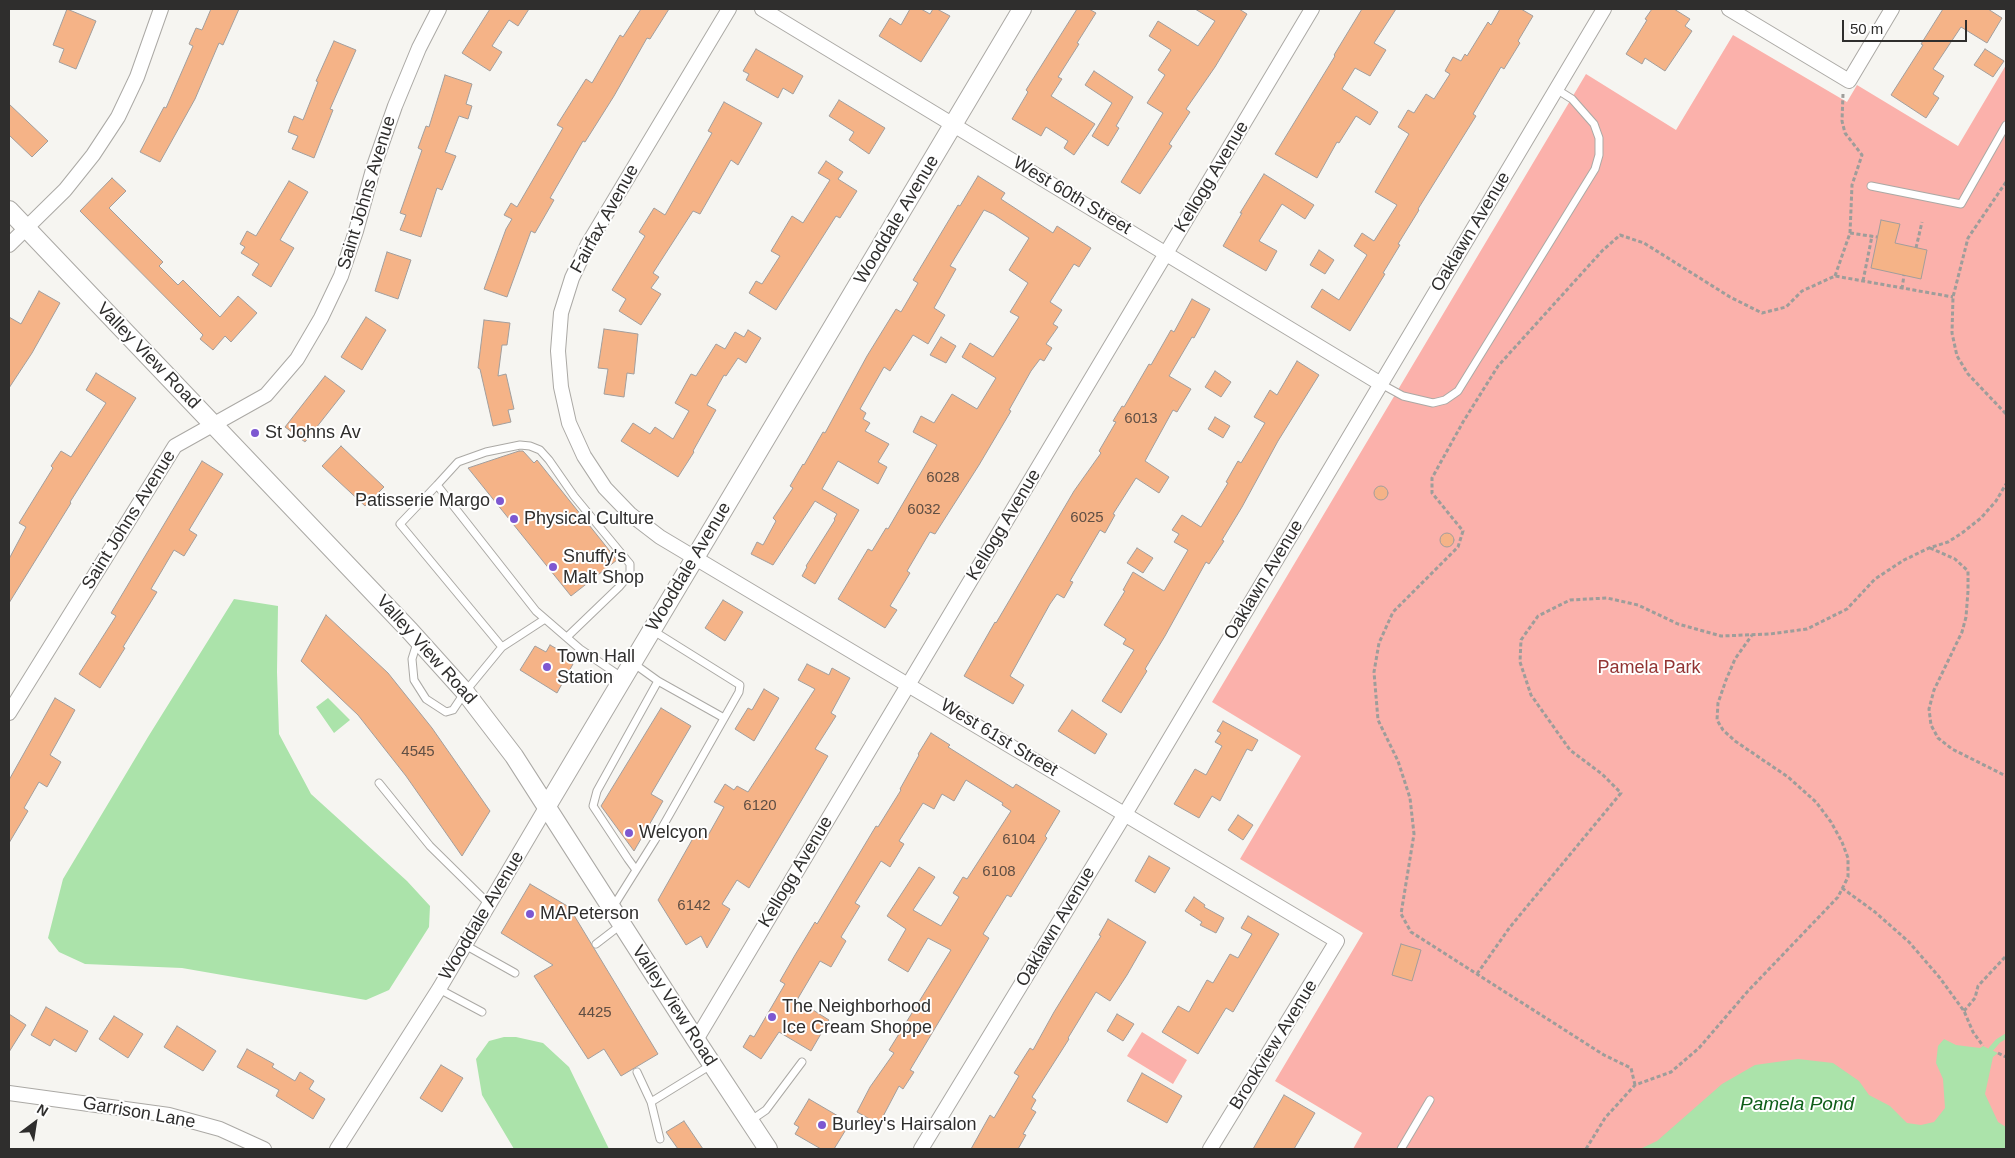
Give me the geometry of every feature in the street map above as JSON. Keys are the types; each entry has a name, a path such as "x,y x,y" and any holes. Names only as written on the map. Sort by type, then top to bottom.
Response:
{"street":[{"path":"9,245 65,190 93,155 118,117 137,77 161,9"},
{"name":"Saint Johns Avenue","path":"9,713 175,446 266,395 297,359 321,318 341,276 374,166 395,106 419,48 439,9"},
{"name":"Fairfax Avenue","path":"660,537 630,514 605,488 584,456 569,423 561,387 559,360 561,313 572,278 588,244 728,9"},
{"name":"West 60th Street","path":"762,9 1381,384"},
{"name":"Wooddale Avenue","path":"337,1149 465,945 1022,9"},
{"name":"Kellogg Avenue","path":"696,1040 1312,9"},
{"name":"Oaklawn Avenue","path":"921,1149 1125,814 1604,9"},
{"path":"1729,9 1849,81 1892,9"},
{"name":"Valley View Road","path":"9,210 418,640 465,692 514,756 768,1149"},
{"name":"West 61st Street","path":"660,537 696,556 1338,941"},
{"name":"Brookview Avenue","path":"1210,1149 1338,941"},
{"name":"Garrison Lane","path":"9,1092 169,1115 220,1129 264,1149"}],"lane":[{"path":"1381,384 1403,396 1433,403 1445,400 1458,391 1595,169 1599,155 1600,138 1594,124 1572,99 1556,89"},
{"path":"1870,186 1961,204 2006,125"},
{"path":"502,647 400,524 458,462 495,450 520,445 540,450 574,496 630,564 630,574 620,587 566,637"},
{"path":"437,485 536,611 580,649 623,679"},
{"path":"418,640 412,659 414,680 426,699 446,712 453,710 465,692 502,647 545,618"},
{"path":"612,909 739,692 740,685 652,630"},
{"path":"632,663 658,681 724,718"},
{"path":"636,870 593,806 597,790 658,681"},
{"path":"378,784 430,846 489,904"},
{"path":"596,944 622,924"},
{"path":"465,945 515,973"},
{"path":"439,988 482,1012"},
{"path":"750,1121 766,1110 802,1062"},
{"path":"651,1102 712,1064"},
{"path":"637,1072 651,1102 660,1139"},
{"path":"1400,1149 1430,1100"}],"path":[{"path":"1835,276 1850,233 1852,185 1862,155 1845,133 1842,121 1843,94 1849,81"},
{"path":"2006,182 1968,238 1953,297 1952,333 1957,356 1968,374 2006,414"},
{"path":"1916,248 1922,222"},
{"path":"1850,233 1878,236"},
{"path":"1635,1085 1631,1068 1604,1055 1411,932 1401,914 1414,834 1410,798 1398,761 1378,720 1374,672 1379,643 1392,612 1458,547 1463,530 1432,493 1432,478 1463,422 1498,366 1602,251 1620,236 1644,243 1730,297 1762,312 1786,307 1802,291 1835,276 1953,297"},
{"path":"1863,281 1872,236"},
{"path":"1902,289 1904,275"},
{"path":"1477,974 1510,927 1621,794 1602,774 1570,750 1531,695 1520,662 1521,640 1538,616 1570,600 1607,598 1638,605 1678,624 1721,636 1770,634 1807,629 1847,609 1875,579 1904,560 1929,548 1948,542 1981,518 1996,501 2006,484"},
{"path":"1929,548 1955,559 1968,571 1966,616 1962,632 1932,696 1929,709 1930,725 1938,738 1952,749 2006,776"},
{"path":"1586,1149 1605,1118 1635,1085 1671,1072 1699,1048 1748,990 1838,897 1848,877 1848,858 1842,842 1831,822 1816,802 1788,777 1735,741 1723,730 1717,720 1718,703 1726,680 1736,659 1753,634"},
{"path":"1842,888 1875,912 1909,942 1940,978 1964,1011 1973,1032 1984,1046"},
{"path":"1964,1011 1975,998 1978,986 2006,956"},
{"path":"1998,1052 2006,1057"}],"green space":[{"name":"Pamela Park","path":"1733,35 1847,102 1857,85 1958,146 2006,65 2006,1149 1353,1149 1362,1133 1275,1081 1363,933 1240,859 1301,756 1212,702 1586,74 1676,130"},
{"path":"1142,1032 1187,1060 1173,1084 1127,1056"}],"water":[{"path":"234,599 278,606 277,672 279,734 311,794 407,881 430,906 429,927 389,990 366,1000 182,968 85,964 59,952 48,938 63,879"},
{"path":"328,698 350,720 334,733 316,707"},
{"path":"504,1037 516,1037 543,1043 569,1067 609,1149 514,1149 482,1095 476,1059 489,1041"},
{"name":"Pamela Pond","path":"1944,1039 1956,1045 1980,1048 1983,1046 1998,1053 1993,1057 1985,1094 1998,1122 2006,1127 2006,1149 1640,1149 1657,1141 1722,1084 1755,1065 1798,1059 1833,1063 1859,1081 1869,1095 1890,1106 1907,1123 1921,1125 1934,1122 1945,1108 1943,1079 1936,1063 1938,1046"}],"building":[{"path":"67,9 96,21 76,69 59,62 64,49 53,45"},
{"path":"211,9 239,9 223,45 219,43 195,99 160,162 140,152 164,107 166,108 193,46 189,44 196,28 202,30"},
{"path":"490,9 529,9 518,26 509,20 492,46 502,52 490,71 462,53"},
{"path":"641,9 669,9 650,39 647,38 614,96 585,142 583,141 550,198 554,200 535,233 531,231 507,297 484,289 506,229 512,219 504,215 511,203 517,207 563,128 557,125 586,79 592,83 620,35 623,37"},
{"path":"910,9 921,9 930,14 933,9 937,9 950,16 921,62 879,36 890,18 901,25"},
{"path":"1077,9 1089,9 1096,13 1058,77 1062,79 1051,96 1095,124 1074,155 1064,148 1068,141 1046,127 1041,136 1012,119 1028,92 1026,90"},
{"path":"1195,9 1239,9 1247,14 1215,67 1186,109 1190,112 1169,144 1172,146 1140,194 1121,182 1163,113 1147,103 1165,75 1158,70 1171,50 1149,36 1158,21 1198,46 1215,21"},
{"path":"1362,9 1396,9 1374,43 1386,50 1370,76 1355,68 1342,89 1378,112 1370,125 1356,116 1339,143 1337,142 1317,178 1275,154"},
{"path":"1500,9 1521,9 1533,16 1518,41 1520,43 1504,69 1501,67 1473,114 1476,116 1418,209 1383,273 1385,274 1350,331 1311,307 1322,289 1339,300 1367,255 1354,246 1362,233 1374,241 1397,205 1375,192 1409,134 1398,127 1408,110 1414,113 1426,94 1434,99 1450,74 1445,71 1453,57 1461,61 1465,54 1467,56 1488,22 1491,25"},
{"path":"1652,9 1674,9 1690,19 1685,26 1692,31 1665,71 1645,58 1642,64 1626,54"},
{"path":"1943,9 1988,9 2002,18 1987,43 1961,27 1933,69 1944,76 1933,94 1939,98 1926,118 1891,95 1923,45 1921,44"},
{"path":"334,41 356,50 330,109 333,110 314,158 292,149 298,136 288,132 294,116 303,120 318,82 316,81"},
{"path":"756,49 803,76 793,94 783,88 778,98 746,80 749,74 743,71"},
{"path":"1985,49 2004,61 1993,77 1974,65"},
{"path":"1094,71 1133,97 1116,126 1119,128 1108,146 1092,136 1112,103 1085,85"},
{"path":"445,75 472,84 466,104 472,106 468,119 459,116 445,152 456,156 442,190 437,188 421,237 400,230 406,215 400,213 422,150 418,148 426,126 429,127"},
{"path":"839,100 885,128 869,154 849,140 854,132 829,116"},
{"path":"724,102 762,123 738,165 731,160 700,214 693,211 653,273 659,277 651,288 661,294 641,325 619,311 626,299 612,290 645,236 639,232 654,208 665,215 712,133 708,131"},
{"path":"9,104 48,141 32,157 9,135"},
{"path":"826,161 843,172 838,179 857,191 840,218 836,216 776,310 749,293 756,281 762,284 780,256 771,251 792,216 803,223 830,180 818,173"},
{"path":"1264,174 1314,205 1305,219 1282,204 1259,241 1277,251 1266,271 1223,246 1242,213 1240,213"},
{"path":"978,176 1005,193 1001,199 1053,233 1057,226 1091,248 1079,267 1074,264 1050,302 1062,310 1053,324 1058,327 1046,344 1052,348 1044,361 1040,359 1031,371 1009,410 1011,411 935,534 930,532 907,571 910,573 890,606 897,610 885,628 838,599 868,549 872,551 886,528 888,529 937,445 913,432 921,416 934,423 952,394 977,409 996,378 962,357 970,343 993,357 1019,317 1010,312 1028,283 1009,270 1029,238 993,214 984,210 950,266 956,269 934,308 945,315 928,344 913,335 890,371 884,367 860,409 866,413 863,419 870,423 865,431 889,444 878,462 887,467 878,484 838,461 822,489 859,510 815,584 802,576 837,514 815,501 773,565 751,554 757,542 763,545 776,521 773,518 793,488 790,486 823,432 825,433 867,356 896,309 901,312 918,283 913,280 958,205 960,206"},
{"path":"112,178 126,191 109,208 163,262 159,266 178,285 183,280 220,317 238,296 257,313 231,342 225,336 213,350 200,339 203,335 80,211"},
{"path":"289,181 308,192 280,240 294,248 271,287 252,275 259,264 241,253 245,247 240,244 247,231 256,236"},
{"path":"1881,220 1900,224 1895,243 1927,250 1921,279 1871,268"},
{"path":"1319,250 1334,260 1325,274 1310,265"},
{"path":"387,252 411,260 398,299 375,291"},
{"path":"39,291 60,303 32,353 9,388 9,317 21,324"},
{"path":"1192,299 1210,309 1169,376 1191,389 1177,412 1173,410 1145,461 1169,477 1159,493 1136,478 1113,514 1115,515 1105,533 1100,530 1070,581 1073,582 1064,598 1057,594 1050,604 1010,676 1024,685 1013,704 964,676 1074,491 1101,453 1099,451 1116,422 1113,421 1122,406 1124,407 1171,330 1174,332"},
{"path":"366,317 386,330 362,370 341,357"},
{"path":"484,320 510,323 507,345 502,345 498,376 506,374 514,409 508,410 511,422 493,426 480,369 478,368"},
{"path":"604,329 638,334 634,374 627,373 624,397 604,394 608,369 598,368"},
{"path":"748,330 761,338 746,363 738,358 726,376 724,375 707,405 716,410 694,452 678,477 621,441 633,423 650,434 655,427 673,439 689,411 675,403 691,374 696,376 716,344 725,349 735,332 744,337"},
{"path":"941,337 956,346 946,363 930,355"},
{"path":"1297,361 1319,375 1278,441 1222,540 1224,541 1209,564 1206,562 1145,669 1147,671 1121,713 1102,701 1134,650 1123,644 1126,639 1104,625 1125,591 1123,590 1133,572 1164,591 1188,550 1174,542 1179,534 1172,530 1182,515 1201,527 1228,483 1226,482 1238,461 1241,463 1265,423 1254,417 1270,390 1277,395"},
{"path":"1215,371 1231,382 1221,397 1205,387"},
{"path":"96,373 136,398 9,603 9,559 26,527 19,523 53,468 51,466 61,451 71,457 106,403 86,390"},
{"path":"325,376 345,391 305,442 285,427"},
{"path":"1215,417 1230,426 1223,438 1208,429"},
{"path":"341,446 384,487 365,506 322,466"},
{"path":"523,451 534,463 537,460 617,560 571,596 468,468"},
{"path":"202,461 223,474 189,530 197,535 184,556 174,550 151,589 157,592 100,688 79,674 116,616 111,613"},
{"path":"1381,486 1386,488 1388,493 1386,498 1381,500 1376,498 1374,493 1376,488"},
{"path":"1447,533 1452,535 1454,540 1452,545 1447,547 1442,545 1440,540 1442,535"},
{"path":"1137,548 1153,558 1143,573 1127,563"},
{"path":"723,600 743,612 725,641 705,628"},
{"path":"326,615 388,673 432,728 490,811 462,856 406,776 358,715 301,661"},
{"name":"Town Hall Station","path":"550,645 566,654 564,658 573,664 557,693 520,670 535,646 546,652"},
{"path":"807,664 829,675 832,668 850,678 831,713 836,716 815,749 828,756 749,888 737,880 722,904 730,909 707,948 701,936 686,945 658,900 696,833 706,839 724,807 714,802 725,784 734,790 737,786 748,792 815,689 798,680"},
{"path":"764,689 779,698 754,741 735,729 748,708 752,710"},
{"path":"55,698 75,710 50,755 61,762 47,787 39,782 24,808 28,811 9,843 9,780"},
{"path":"661,708 691,726 651,794 663,801 634,851 601,806"},
{"path":"1072,710 1107,734 1095,754 1058,731"},
{"path":"1223,721 1258,740 1252,751 1247,749 1220,801 1212,796 1199,818 1174,804 1195,769 1206,775 1222,746 1215,742 1221,733 1217,731"},
{"path":"931,733 950,745 948,747 1013,788 1016,784 1060,811 1045,836 1047,838 1011,897 1007,895 983,934 989,938 910,1070 914,1072 903,1089 899,1086 879,1124 857,1112 870,1087 894,1053 889,1050 951,950 928,938 908,972 888,960 906,929 887,916 919,867 935,877 913,910 941,926 959,897 953,893 963,877 967,879 1011,811 1002,805 1003,803 966,780 954,801 942,794 934,809 923,803 899,841 904,844 890,867 881,861 855,903 860,906 841,937 846,941 831,967 820,961 797,1000 829,1020 811,1051 779,1032 761,1059 743,1047 750,1035 754,1037 785,984 780,981 795,955 815,922 817,924 876,826 878,827 901,790 918,754"},
{"path":"1238,815 1253,825 1243,840 1228,830"},
{"path":"1149,856 1170,868 1155,893 1135,881"},
{"path":"530,884 569,907 658,1054 621,1076 604,1049 588,1059 534,976 553,965 501,933"},
{"path":"1194,897 1205,905 1204,907 1224,918 1216,933 1200,925 1202,922 1185,911"},
{"path":"1248,916 1279,934 1233,1012 1226,1008 1198,1054 1162,1032 1178,1006 1189,1012 1207,980 1213,983 1230,954 1238,958 1252,934 1241,928"},
{"path":"1108,919 1146,942 1127,975 1110,1001 1096,992 1032,1097 1036,1100 1031,1109 1036,1112 1023,1134 1026,1135 1018,1149 971,1149 990,1115 994,1118 1019,1076 1014,1073 1030,1048 1033,1050 1101,936 1099,935"},
{"path":"1401,944 1421,950 1412,981 1392,975"},
{"path":"46,1007 88,1031 76,1052 54,1039 50,1046 31,1035"},
{"path":"9,1014 26,1025 9,1052"},
{"path":"1117,1014 1134,1024 1123,1041 1107,1031"},
{"path":"114,1016 143,1034 128,1058 99,1039"},
{"path":"177,1026 216,1051 203,1071 164,1047"},
{"path":"247,1049 274,1064 272,1067 295,1081 300,1072 314,1081 309,1089 325,1099 313,1119 276,1096 279,1090 237,1067"},
{"path":"441,1065 463,1078 442,1112 420,1098"},
{"path":"1142,1073 1182,1096 1167,1123 1127,1101"},
{"path":"1284,1095 1315,1113 1294,1149 1253,1149"},
{"name":"Burley's Hairsalon","path":"809,1099 850,1123 834,1149 821,1149 795,1134 799,1127 794,1124"},
{"path":"684,1121 703,1149 678,1149 666,1132"}],"waterway":[{"path":"1991,1049 2006,1036"}],"place":[{"name":"St Johns Av","path":"255,433"},
{"name":"Patisserie Margo","path":"500,501"},
{"name":"Physical Culture","path":"514,519"},
{"name":"Snuffy's Malt Shop","path":"553,567"},
{"name":"Town Hall Station","path":"547,667"},
{"name":"Welcyon","path":"629,833"},
{"name":"MAPeterson","path":"530,914"},
{"name":"The Neighborhood Ice Cream Shoppe","path":"772,1017"},
{"name":"Burley's Hairsalon","path":"822,1125"}]}
